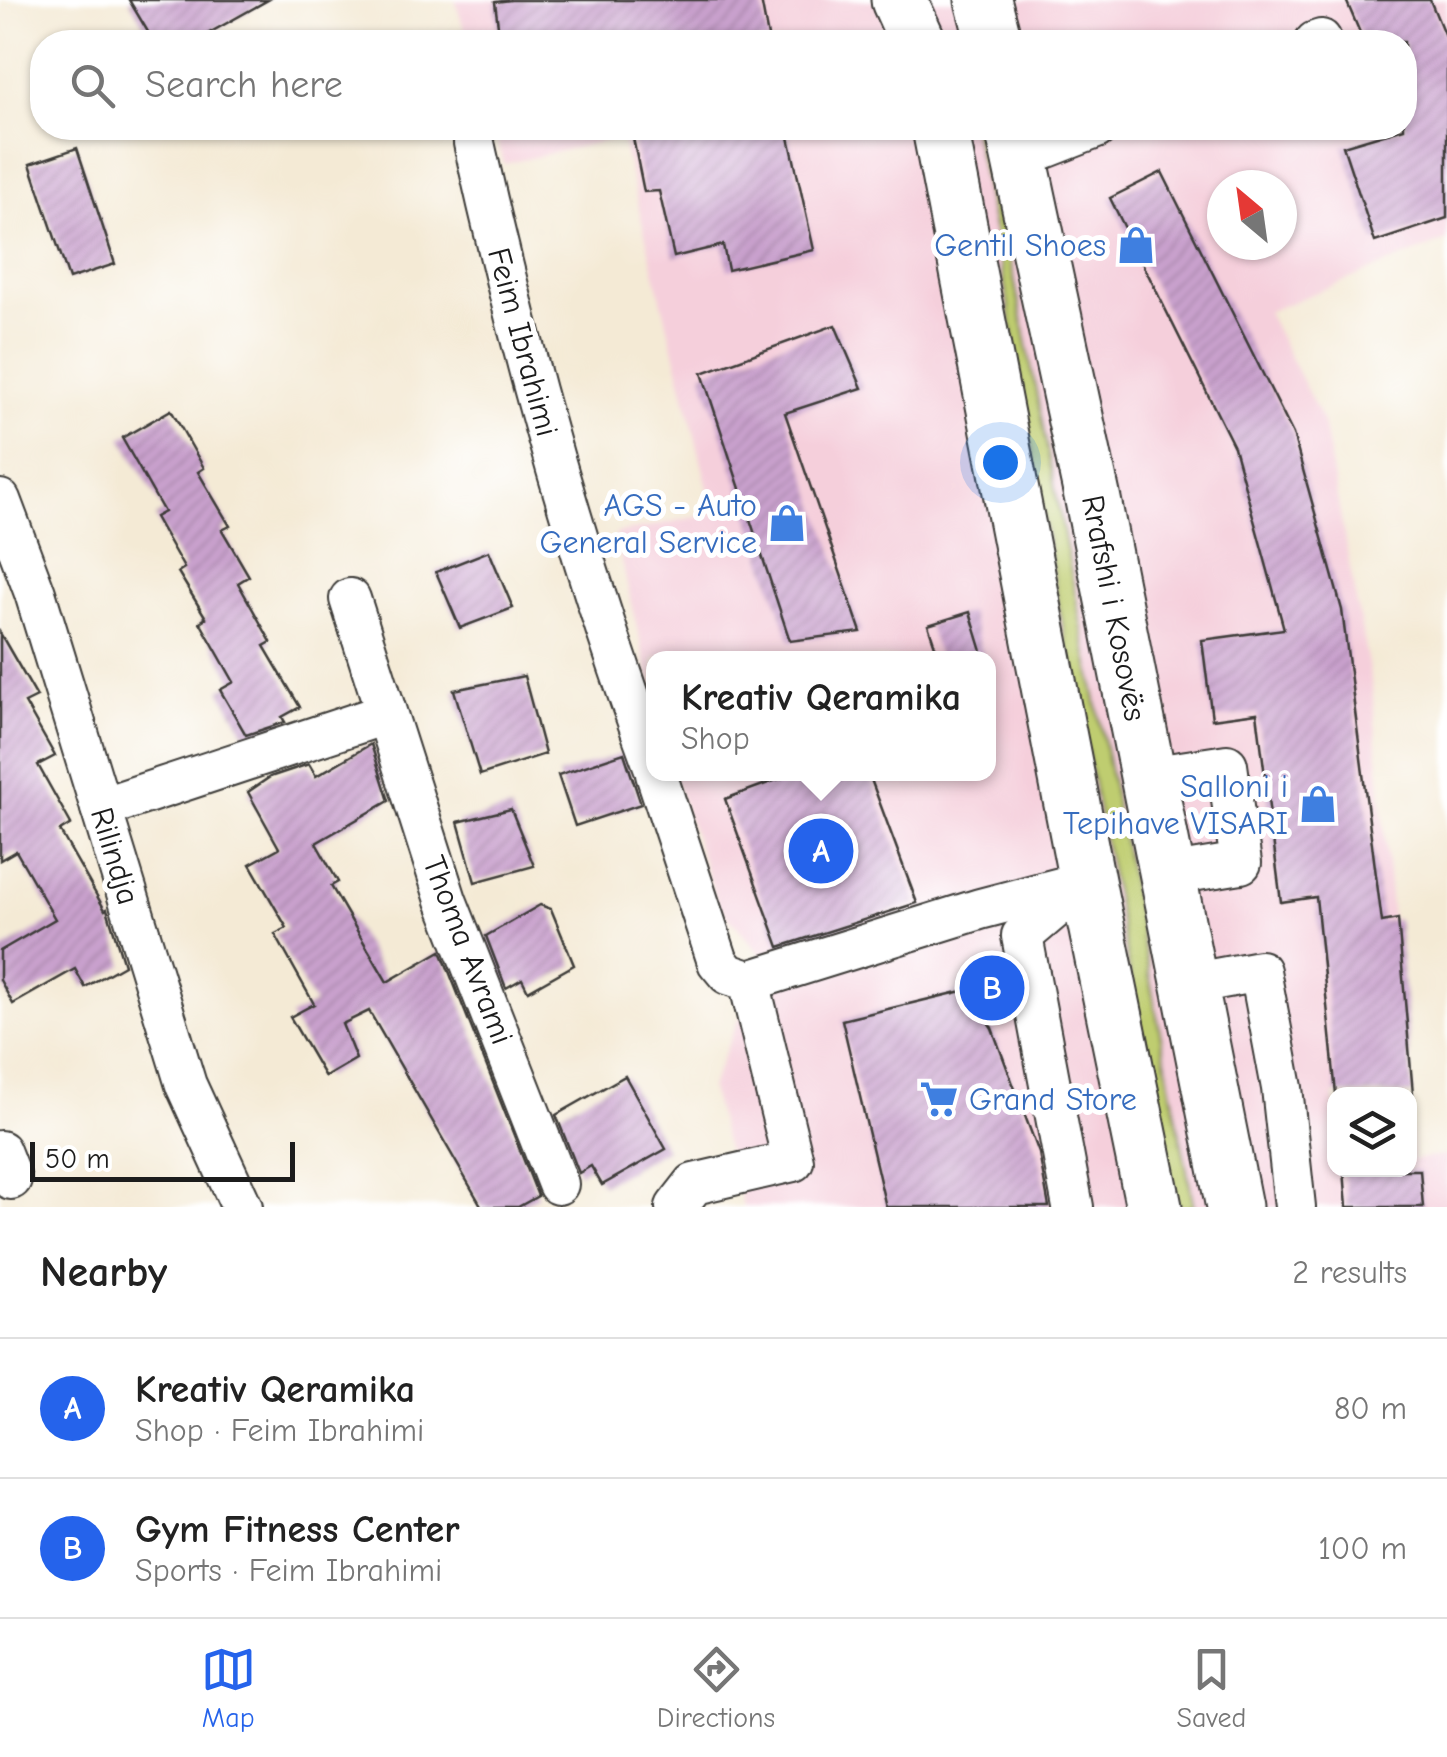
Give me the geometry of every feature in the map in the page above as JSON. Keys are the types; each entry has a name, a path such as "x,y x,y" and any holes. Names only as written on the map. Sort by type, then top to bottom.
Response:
{"highway":[{"path":"899,0 915,30"},
{"path":"918,0 920,30"},
{"path":"983,0 993,30"},
{"path":"998,30 999,0"},
{"path":"942,140 1154,1207"},
{"name":"Rrafshi i Kosovës","path":"1016,143 1093,500 1234,1207"}],"street":[{"name":"Feim Ibrahimi","path":"474,143 510,306 559,478 646,745"},
{"name":"Rilindja","path":"0,500 35,593 186,1085 242,1207"},
{"name":"Thoma Avrami","path":"350,599 446,900 558,1184"},
{"path":"101,808 385,714"},
{"path":"1148,777 1226,766 1241,863 1167,876"},
{"path":"658,781 718,962 728,974 749,981 980,909 1087,881"},
{"path":"1073,1207 1022,936 1087,881"},
{"path":"1189,984 1260,971 1282,1088 1295,1207"},
{"path":"690,1199 793,1160 749,981"}],"shaded area":[{"path":"455,0 1447,0 1447,240 1267,312 1323,422 1372,686 1406,1087 1327,1087 1327,1177 1417,1177 1417,1159 1447,1155 1447,1207 743,1207 710,1088 738,1020 781,978 718,904 675,781 996,781 996,651 646,651 646,665 615,534 714,513 622,140 1417,140 1417,30 464,30"},
{"path":"497,140 608,140 504,164"}],"green space":[{"path":"975,140 984,140 1016,288 1194,1207 1175,1207 1056,591 1006,292"}],"building":[{"path":"129,0 268,0 214,30 147,30"},
{"path":"761,0 767,30 498,30 495,2"},
{"path":"1346,0 1430,0 1447,41 1447,218 1375,242 1343,146 1363,140 1417,140 1417,30 1359,30"},
{"path":"633,140 790,140 814,250 728,270 723,245 674,257 659,191 644,192"},
{"path":"77,148 115,264 69,279 30,164"},
{"path":"1162,172 1293,434 1342,610 1382,922 1398,919 1412,1087 1335,1087 1316,897 1281,902 1257,713 1212,719 1202,640 1284,629 1234,447 1110,198"},
{"name":"AGS - Auto General Service","path":"835,325 862,388 785,413 861,632 790,641 702,373"},
{"path":"171,410 204,468 198,472 230,526 222,530 249,576 238,583 271,642 264,646 300,707 282,717 285,722 246,735 220,690 234,682 200,622 206,618 178,572 184,568 155,517 164,512 122,438"},
{"path":"489,551 513,608 460,628 436,572"},
{"path":"970,612 982,651 937,651 928,625"},
{"path":"0,633 37,697 25,703 55,756 38,765 71,824 60,831 107,909 124,965 85,987 75,969 13,1004 0,980 0,951 55,919 16,851 0,860"},
{"path":"524,676 545,754 480,775 454,690"},
{"path":"371,744 389,801 316,843 338,882 331,886 387,982 441,951 538,1196 518,1207 482,1207 369,1011 342,1024 356,1059 325,1077 290,1017 314,1004 275,934 287,928 250,864 279,848 248,792 270,777 309,764 316,776"},
{"path":"624,753 641,804 575,826 558,775"},
{"path":"774,781 872,781 917,903 779,947 725,799"},
{"path":"511,809 534,866 475,882 458,822"},
{"path":"540,905 551,909 574,965 528,991 522,979 506,988 486,936"},
{"name":"Grand Store","path":"967,990 992,1028 1039,1153 1049,1207 886,1207 842,1020"},
{"path":"625,1076 666,1149 602,1185 591,1166 579,1173 556,1115"},
{"path":"1420,1170 1423,1207 1347,1207 1345,1177 1417,1177"}],"place":[{"name":"Gentil Shoes","path":"1136,245"},
{"name":"AGS - Auto General Service","path":"787,523"},
{"name":"Salloni i Tepihave VISARI","path":"1318,804"},
{"name":"Kreativ Qeramika","path":"821,851"},
{"name":"Gym Fitness Center","path":"992,988"},
{"name":"Grand Store","path":"939,1099"}]}
